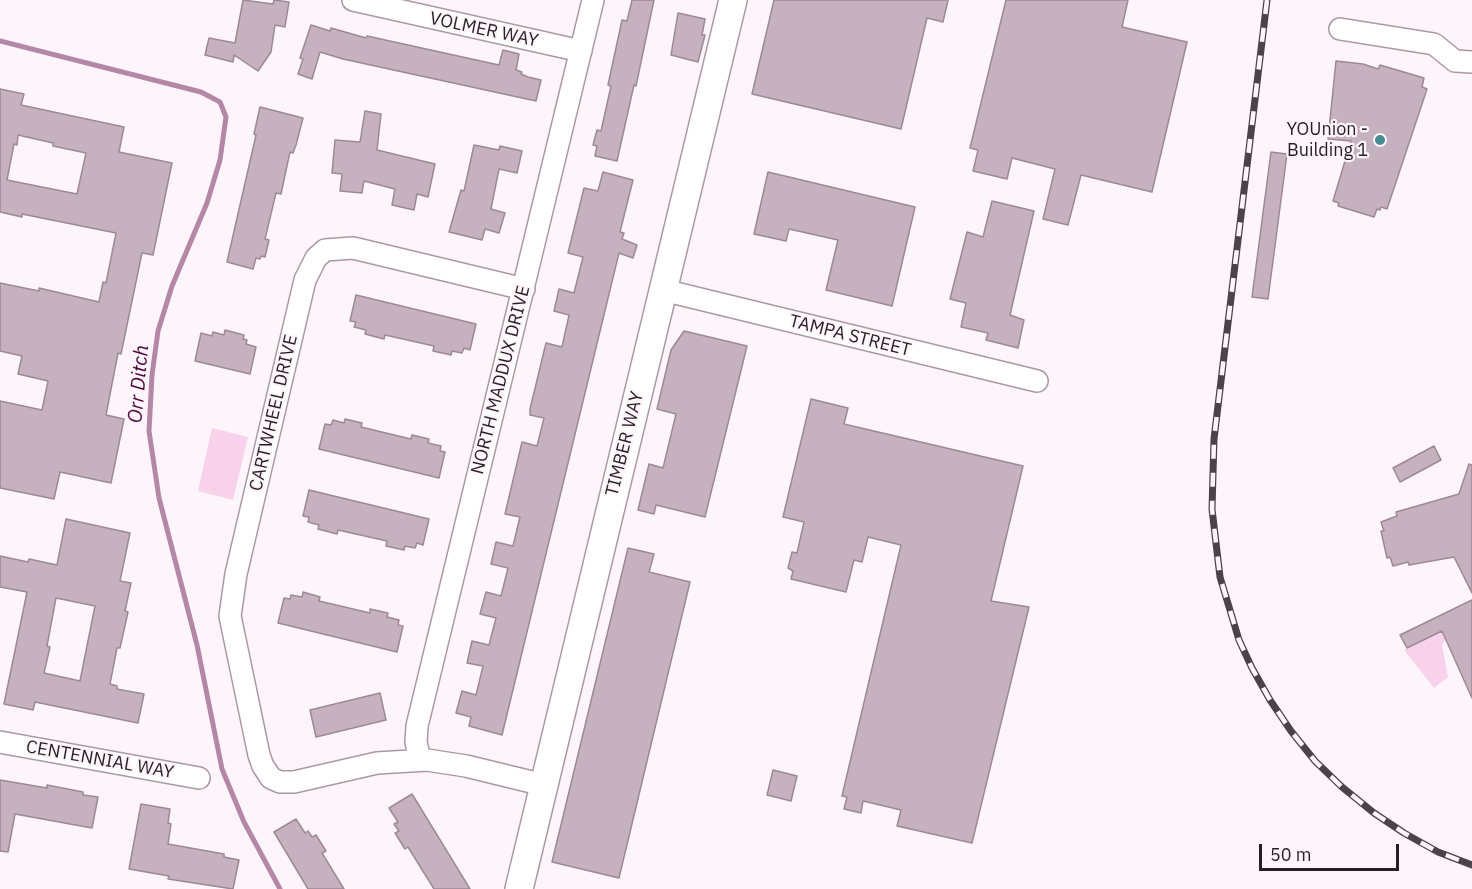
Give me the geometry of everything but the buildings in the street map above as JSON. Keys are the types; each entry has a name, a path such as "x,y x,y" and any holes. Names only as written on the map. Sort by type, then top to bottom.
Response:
{"street":[{"name":"VOLMER WAY","path":"352,0 581,51"},
{"name":"NORTH MADDUX DRIVE","path":"420,760 416,742 417,726 593,0"},
{"name":"TIMBER WAY","path":"519,889 733,0"},
{"path":"1340,29 1434,44 1455,61 1472,62"},
{"name":"CARTWHEEL DRIVE","path":"420,760 377,763 294,782 280,782 270,778 259,755 234,640 230,616 232,596 305,280 316,258 325,250 353,248 524,289"},
{"name":"TAMPA STREET","path":"663,290 1037,381"},
{"name":"CENTENNIAL WAY","path":"0,742 199,778"},
{"path":"420,760 466,766 544,785"}],"shaded area":[{"path":"212,428 248,437 233,500 198,491"},
{"path":"1455,626 1442,645 1448,677 1434,688 1404,650"}],"waterway":[{"name":"Orr Ditch","path":"0,41 201,92 220,102 226,117 220,160 207,203 172,286 158,331 152,375 149,431 159,498 197,645 222,769 244,822 280,889"}],"railway":[{"path":"1267,0 1214,439 1212,509 1220,577 1239,640 1252,668 1270,700 1315,761 1374,813 1404,833 1438,852 1472,865"}],"place":[{"name":"YOUnion - Building 1","path":"1380,140"}]}
